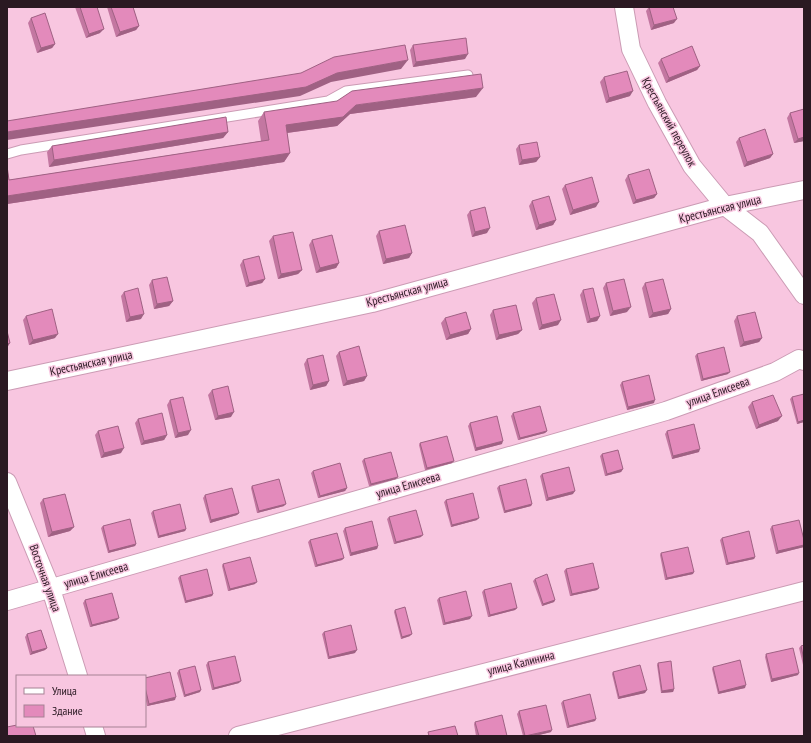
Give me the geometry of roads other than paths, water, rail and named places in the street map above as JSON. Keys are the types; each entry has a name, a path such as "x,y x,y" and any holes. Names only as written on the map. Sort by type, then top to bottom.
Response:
{"street":[{"name":"Крестьянский переулок","path":"624,7 631,49 657,103 692,166 725,206 760,233 804,295"},
{"name":"Крестьянская улица","path":"7,381 372,302 725,206 804,190"},
{"name":"улица Елисеева","path":"7,601 666,411 775,372 802,358"},
{"name":"Восточная улица","path":"7,482 51,589 78,675"},
{"name":"улица Калинина","path":"238,736 804,591"}],"lane":[{"path":"7,154 108,135 328,101 346,91 468,75"}]}
